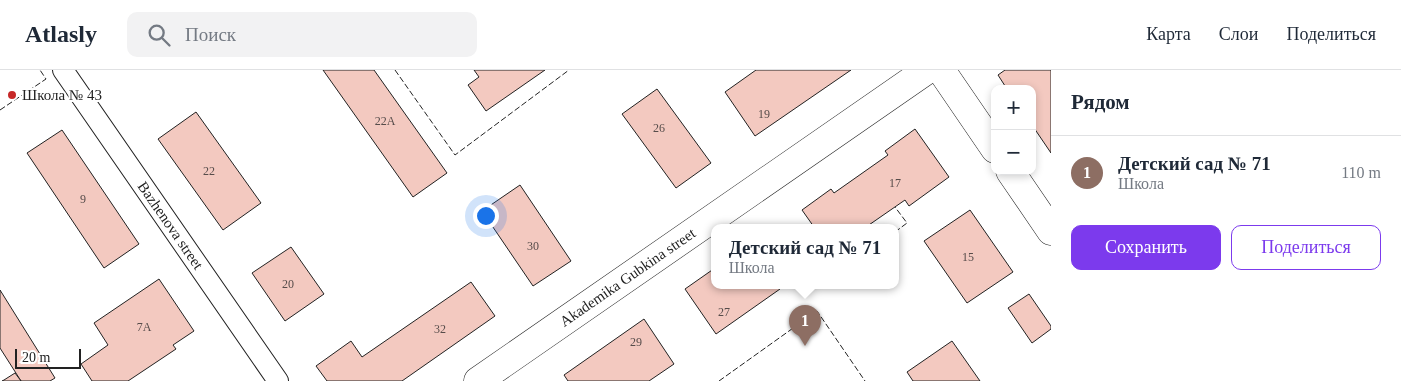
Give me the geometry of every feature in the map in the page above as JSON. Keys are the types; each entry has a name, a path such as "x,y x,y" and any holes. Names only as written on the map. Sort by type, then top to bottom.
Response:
{"street":[{"name":"Bazhenova street","path":"63,70 278,381"},
{"name":"Akademika Gubkina street","path":"478,381 927,70"},
{"path":"941,70 991,143"},
{"path":"1013,175 1051,231"}],"building":[{"path":"323,70 374,70 447,173 413,197"},
{"path":"474,70 545,70 486,111 468,85 479,77"},
{"path":"756,70 851,70 755,136 725,92"},
{"path":"1005,70 1051,70 1051,153 1036,131 1036,85 1004,85 998,75"},
{"path":"657,89 711,163 676,188 622,114"},
{"path":"196,112 261,203 223,230 158,139"},
{"path":"915,129 949,177 909,206 905,200 870,224 812,224 802,210 831,189 834,193 888,155 885,151"},
{"path":"62,130 139,244 104,268 27,153"},
{"path":"520,185 571,261 533,286 482,211"},
{"path":"970,210 1013,272 967,303 924,241"},
{"path":"291,247 324,294 285,321 252,273"},
{"path":"711,271 711,289 780,289 716,334 685,289"},
{"path":"159,279 194,331 173,345 176,349 128,381 92,381 81,364 108,345 94,323"},
{"path":"471,282 495,316 402,381 327,381 316,366 351,341 362,357"},
{"path":"0,290 55,378 50,381 21,381 0,348"},
{"path":"1029,294 1051,326 1051,329 1032,343 1008,308"},
{"path":"644,319 674,364 649,381 568,381 564,375"},
{"path":"952,341 980,381 913,381 907,372"},
{"path":"15,373 21,381 2,381 4,380"}],"fence":[{"path":"0,110 46,79 40,70"},
{"path":"395,70 455,155 569,70"},
{"path":"895,207 907,223 899,229"},
{"path":"719,381 817,311 865,381"}],"place":[{"name":"Школа № 43","path":"12,95"},
{"name":"Детский сад № 71","path":"805,346"}]}
